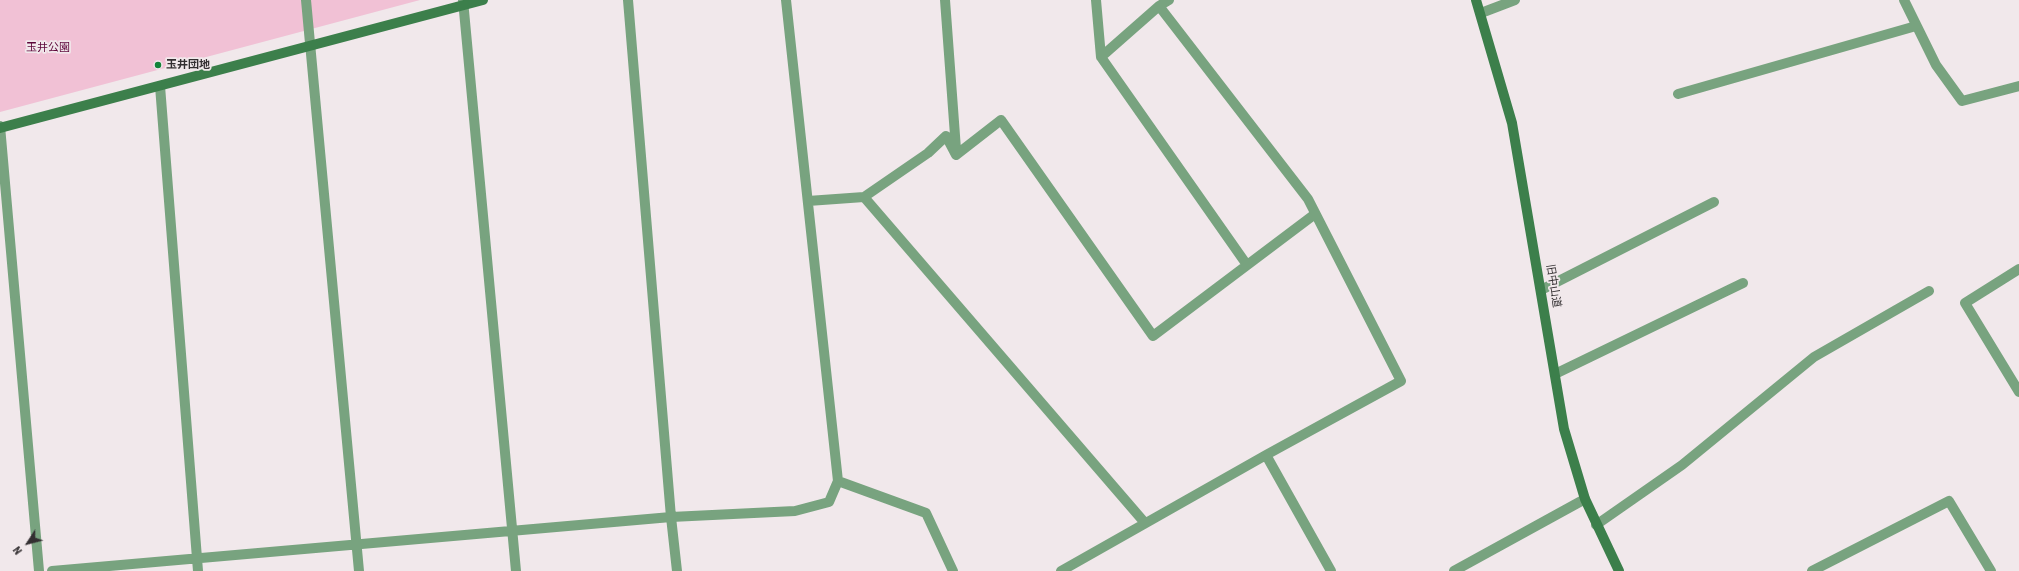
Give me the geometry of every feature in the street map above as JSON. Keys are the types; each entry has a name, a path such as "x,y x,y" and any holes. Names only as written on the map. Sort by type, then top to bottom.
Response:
{"main road":[{"path":"0,128 311,46 463,3 483,0"},
{"name":"旧中山道","path":"1476,0 1512,123 1564,429 1585,499 1618,571"}],"street":[{"path":"306,0 355,545 359,571"},
{"path":"628,0 671,517 677,571"},
{"path":"52,571 671,517 795,511 829,502 838,480 786,0"},
{"path":"945,0 956,155"},
{"path":"1096,0 1101,57 1247,265"},
{"path":"1101,57 1159,6 1169,0"},
{"path":"1481,13 1515,0"},
{"path":"1904,0 1936,65 1962,101 2019,86"},
{"path":"463,3 516,571"},
{"path":"1061,571 1266,455 1401,381 1308,200 1159,6"},
{"path":"1678,94 1916,26"},
{"path":"160,86 198,571"},
{"path":"956,155 1001,120 1153,336 1315,214"},
{"path":"0,128 39,571"},
{"path":"808,201 864,197 928,153 946,136 956,155"},
{"path":"864,197 1145,523"},
{"path":"1541,290 1714,202"},
{"path":"2019,269 1965,303 2019,392"},
{"path":"1555,374 1742,283"},
{"path":"1596,525 1682,465 1814,357 1929,290"},
{"path":"1266,455 1331,571"},
{"path":"838,480 926,513 953,571"},
{"path":"1454,571 1585,499"},
{"path":"1812,571 1949,501 1991,571"}],"green space":[{"name":"玉井公園","path":"0,0 420,0 0,112"}],"place":[{"name":"玉井団地","path":"158,65"}]}
